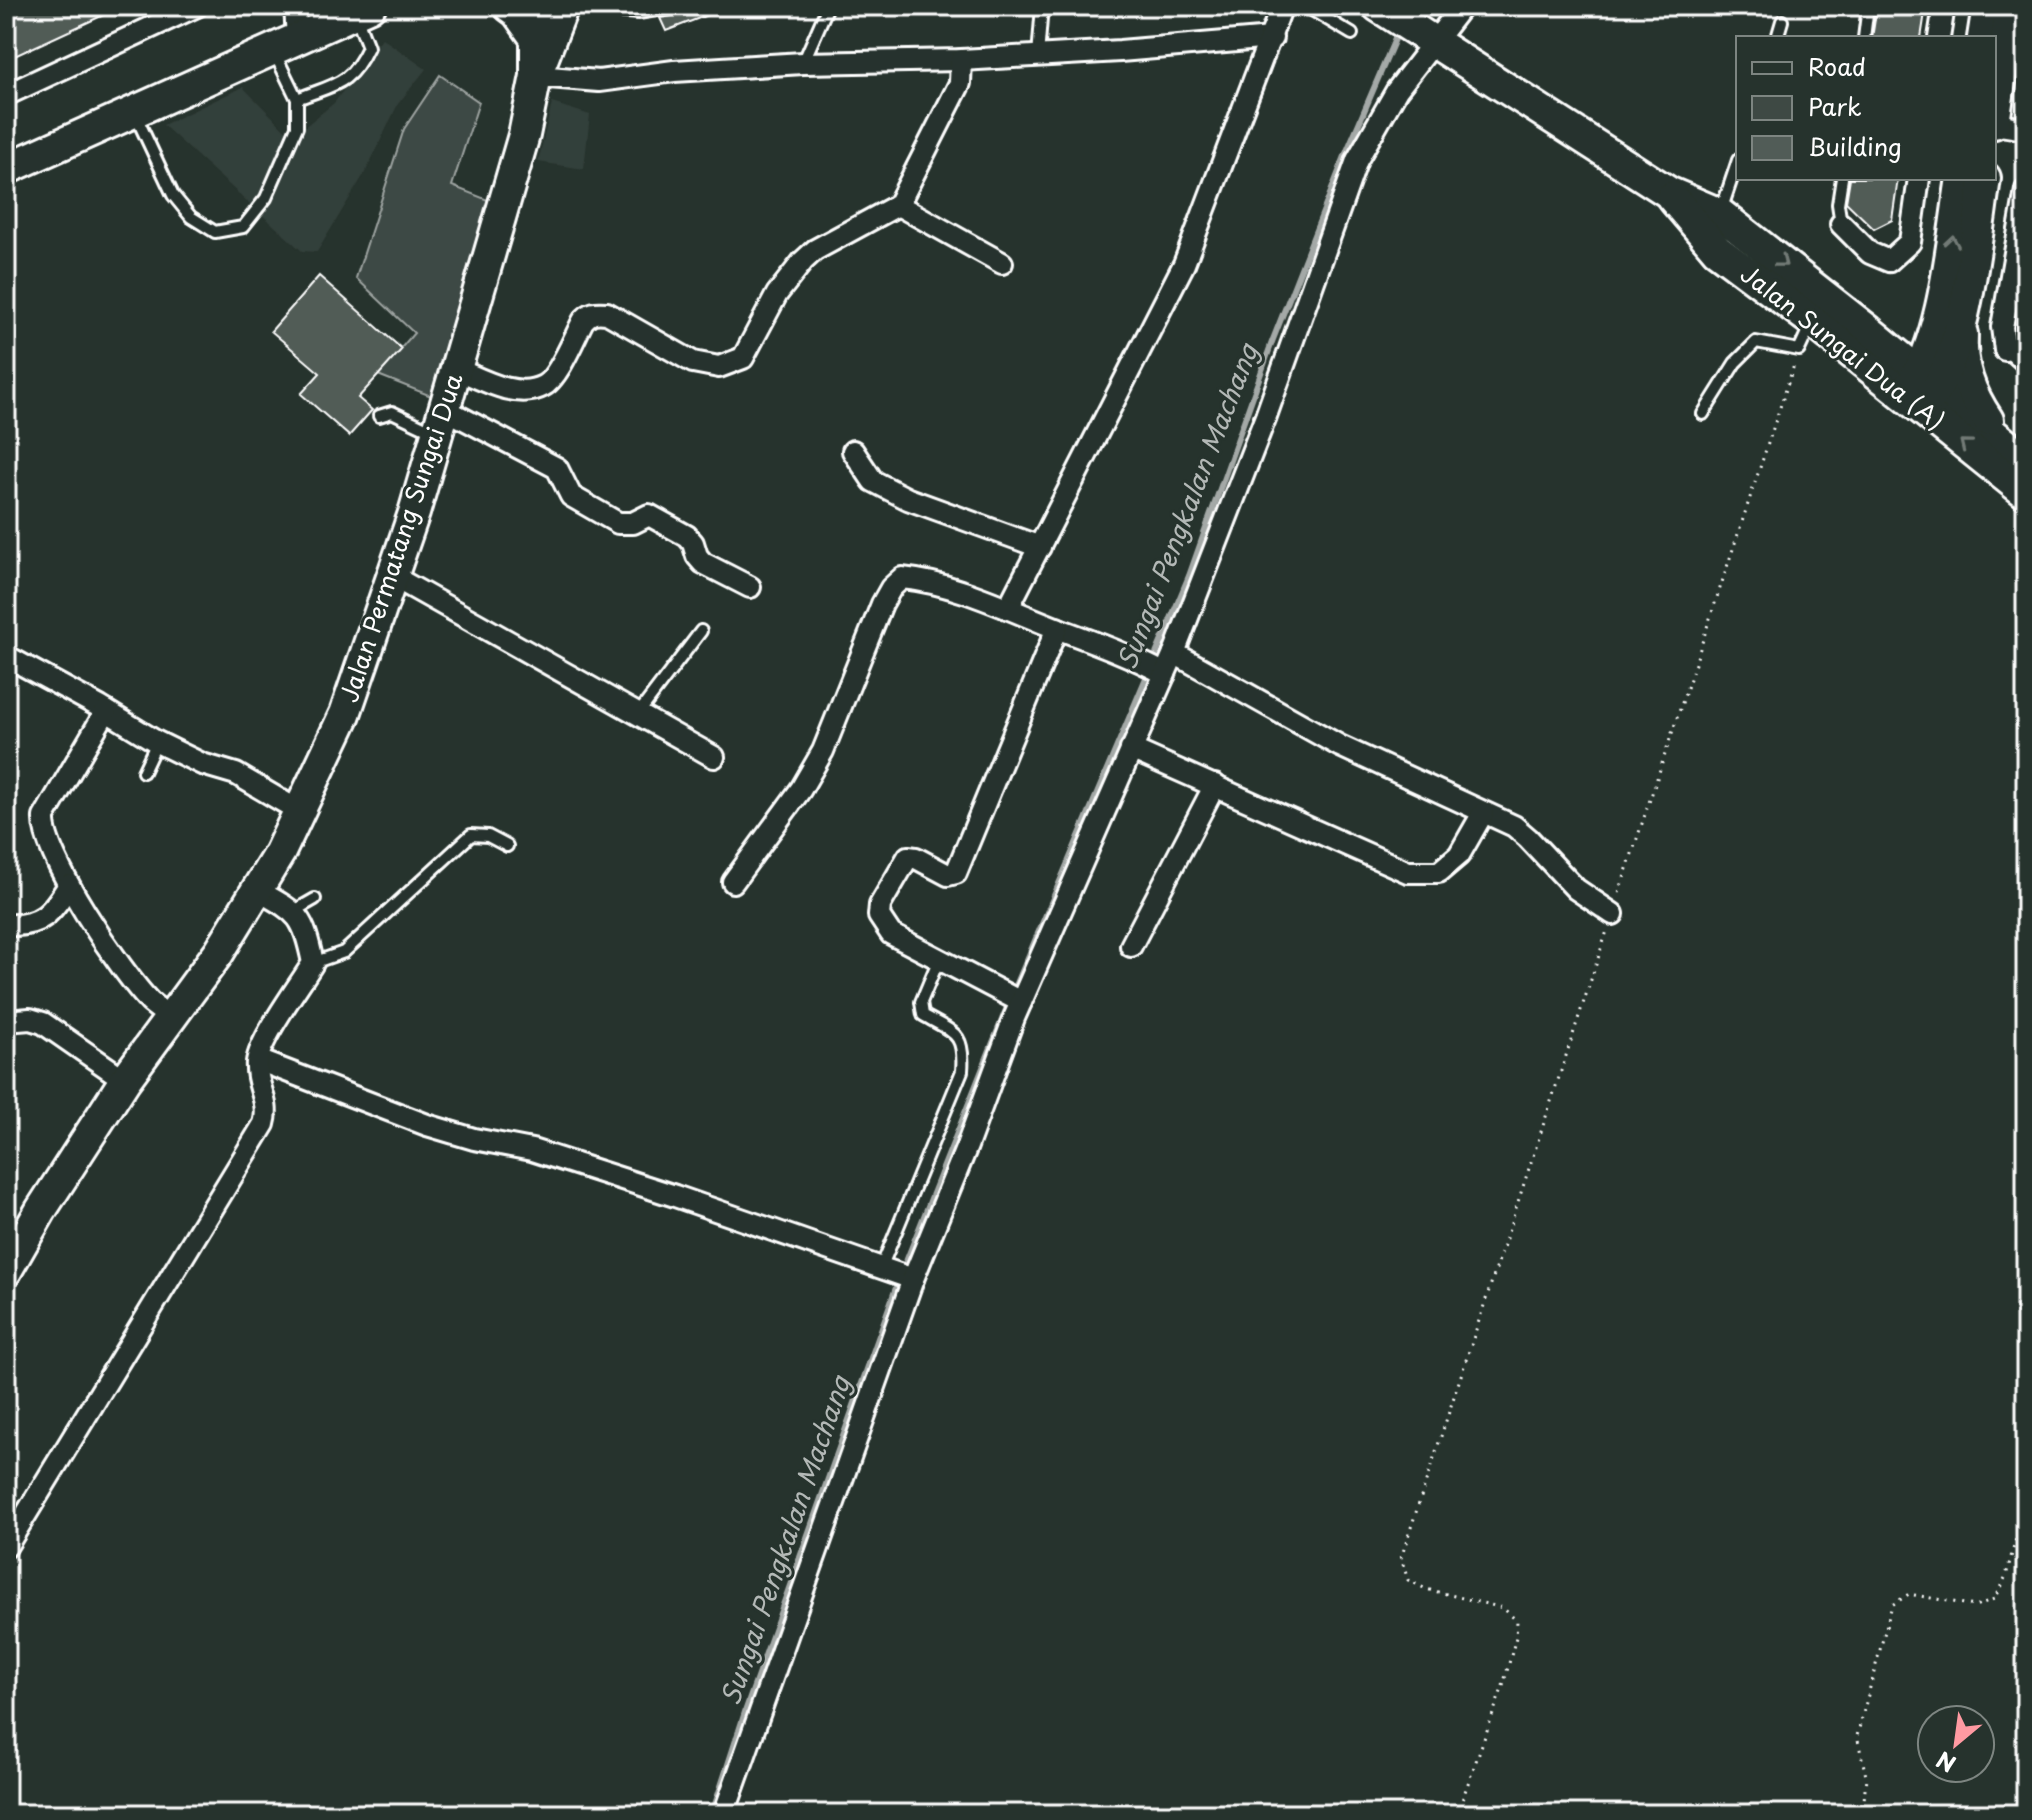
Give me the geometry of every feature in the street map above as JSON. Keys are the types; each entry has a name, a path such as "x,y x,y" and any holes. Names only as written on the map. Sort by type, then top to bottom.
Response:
{"main road":[{"path":"509,6 537,40"},
{"name":"Jalan Permatang Sungai Dua","path":"6,1271 41,1210 125,1080 219,952 257,890 280,852 345,714 394,577 442,422 524,135 536,76 536,6"},
{"path":"536,76 563,6"},
{"name":"Jalan Sungai Dua (A)","path":"1378,6 1668,192 1720,214 1869,331 1921,390 2026,493"},
{"path":"1983,36 1988,6"},
{"path":"1996,110 2011,6"},
{"path":"6,169 285,44 355,8"},
{"path":"1962,180 1954,304 1966,375 1978,404 2002,441"},
{"path":"1921,390 1954,304 1985,180"},
{"name":"Jalan Sungai Dua (A)","path":"1668,192 1717,250 1812,321 2002,441 2026,461"},
{"path":"1869,331 1905,332 1954,304"}],"street":[{"path":"6,95 197,6"},
{"path":"285,44 295,6"},
{"path":"1008,608 1184,264 1282,6"},
{"path":"724,1814 913,1279 1021,1002 1162,673 1174,653 1266,416 1357,160 1397,90 1462,6"},
{"path":"1939,36 1944,6"},
{"path":"536,76 599,81 674,71 803,63 1038,56 1272,38"},
{"path":"457,369 499,386 518,390 544,386 583,321 589,314 597,312 607,313 693,362 719,367 743,358 777,294 803,261 815,250 898,205 960,83 961,60"},
{"path":"1996,124 2026,129"},
{"path":"1841,224 1870,253 1889,261 1910,242 1919,180"},
{"path":"2005,350 2002,327 2023,228 2026,190"},
{"path":"898,205 1002,263"},
{"path":"442,422 557,468 571,496 618,523 633,523 651,511 687,536 703,563 750,587"},
{"path":"853,451 873,481 908,499 1040,547"},
{"path":"394,577 714,757"},
{"path":"733,882 801,789 823,751 891,588 902,578 923,580 1008,608 1126,654 1162,673"},
{"path":"1021,1002 891,934 879,916 880,905 908,857 948,875 956,873 1057,628"},
{"path":"1174,653 1340,746 1514,826 1576,889 1613,914"},
{"path":"6,656 157,742 202,764 236,774 299,811"},
{"path":"106,711 44,817 43,828 69,885 119,963 151,1003 169,1017"},
{"path":"1131,749 1408,872 1439,872 1459,855 1483,813"},
{"path":"1131,946 1215,785"},
{"path":"6,925 26,926 44,917 69,885"},
{"path":"6,1547 258,1136 268,1111 257,1073 258,1060 280,1016 313,963 308,937 294,911 257,890"},
{"path":"6,1021 30,1019 43,1023 125,1080"},
{"path":"258,1060 427,1125 474,1139 532,1150 913,1279"}],"lane":[{"path":"563,6 622,8 638,13 682,6"},
{"path":"803,63 828,6"},
{"path":"1038,56 1042,6"},
{"path":"1305,6 1352,34"},
{"path":"1864,36 1868,6"},
{"path":"297,99 348,79 358,67 368,47 355,8"},
{"path":"1778,36 1782,21"},
{"path":"134,112 173,195 191,217 215,232 243,227 266,198 297,127 297,99 285,44"},
{"path":"1720,214 1736,166"},
{"path":"1841,224 1838,204 1842,180"},
{"path":"1703,414 1735,363 1756,342 1799,350 1812,321"},
{"path":"2005,350 2026,369"},
{"path":"379,416 392,412 442,422"},
{"path":"638,714 701,631"},
{"path":"143,772 157,742"},
{"path":"313,963 344,952 471,835 488,836 507,846"},
{"path":"294,911 315,899"},
{"path":"881,1268 962,1071 964,1047 955,1034 923,1015 921,1002 939,959"}],"path":[{"path":"1457,1814 1503,1686 1517,1621 1503,1608 1426,1589 1408,1580 1401,1558 1799,350"},
{"path":"1863,1814 1866,1776 1857,1736 1892,1605 1909,1594 1975,1606 1994,1599 2006,1576 2026,1501"}],"shaded area":[{"path":"382,38 426,69 398,104 366,171 317,252 302,251 163,125 243,87 292,137 334,103"},
{"path":"552,103 590,115 584,169 538,162"}],"green space":[{"path":"440,75 479,102 452,186 493,202 436,398 378,375 414,333 356,278 404,129"}],"building":[{"path":"6,6 123,6 6,60"},
{"path":"690,6 728,7 666,31 660,18 684,14"},
{"path":"1877,6 1926,6 1921,36 1872,36"},
{"path":"1850,180 1898,180 1892,220 1874,229 1846,202"},
{"path":"319,276 402,349 358,398 372,410 349,436 301,394 320,373 271,331"}],"waterway":[{"name":"Sungai Pengkalan Machang","path":"1015,988 1189,576 1272,342 1395,39"},
{"name":"Sungai Pengkalan Machang","path":"905,1264 1007,1007"},
{"name":"Sungai Pengkalan Machang","path":"712,1814 746,1709 898,1282"}]}
